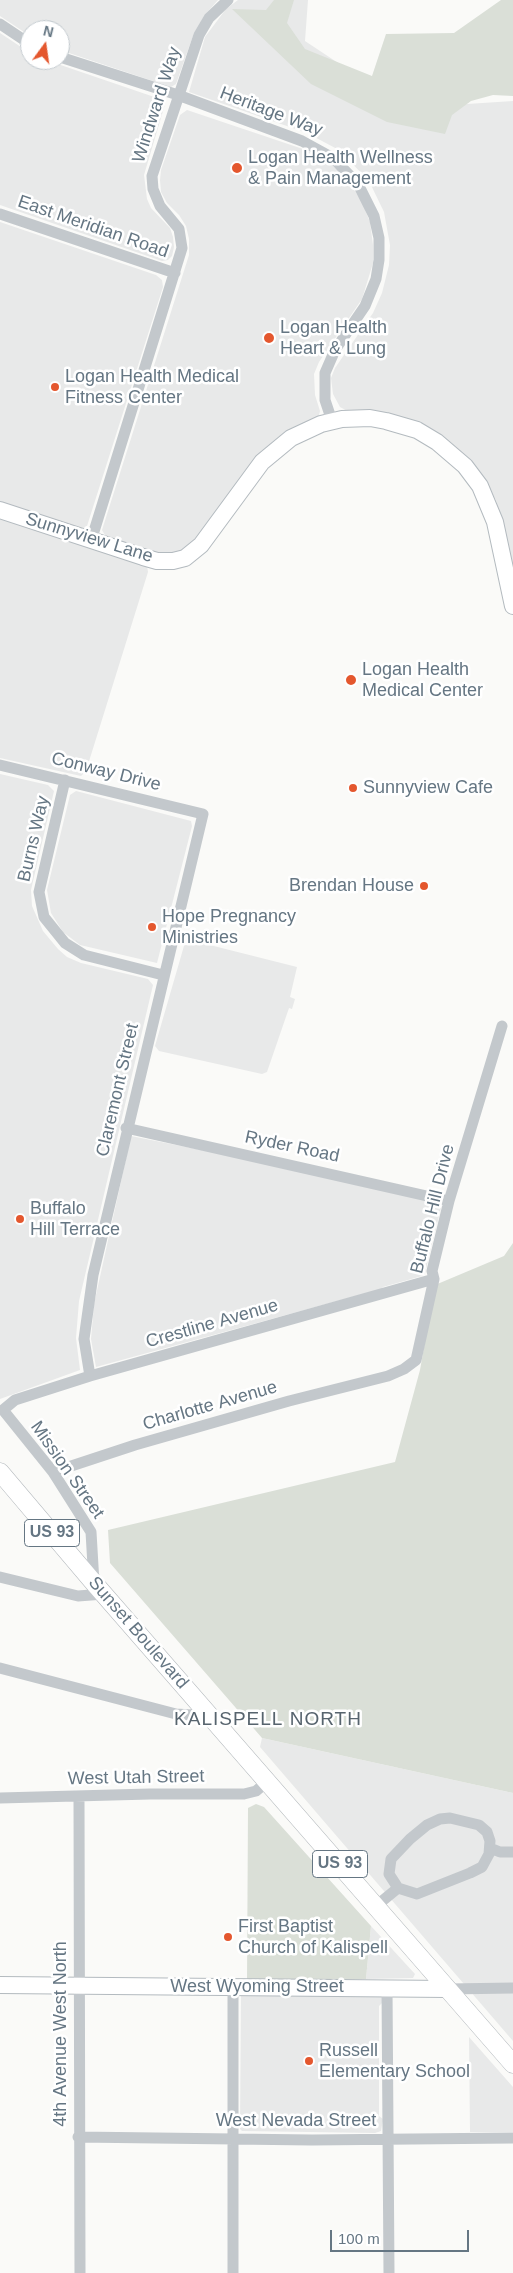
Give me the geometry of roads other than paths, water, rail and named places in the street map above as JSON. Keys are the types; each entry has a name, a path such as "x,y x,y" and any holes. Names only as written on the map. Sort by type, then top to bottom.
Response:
{"main road":[{"name":"Sunset Boulevard","path":"0,1472 99,1589 204,1707 513,2064"}],"street":[{"name":"Windward Way","path":"91,541 182,248 179,229 160,206 153,189 152,176 199,35 209,18 228,0"},
{"path":"0,24 20,39"},
{"name":"Heritage Way","path":"70,60 178,95 302,140 323,151 351,174 370,205 379,238 378,270 365,306 335,350 325,373 325,400 332,421"},
{"name":"East Meridian Road","path":"0,214 175,273"},
{"name":"Sunnyview Lane","path":"0,510 157,561 172,561 185,558 200,545 249,477 275,449 306,430 332,421 370,418 406,426 437,442 465,466 480,486 491,509 513,606"},
{"name":"Conway Drive","path":"0,765 202,814"},
{"name":"Burns Way","path":"65,780 39,892 44,917 65,943 84,955 163,975"},
{"name":"Claremont Street","path":"90,1376 84,1339 87,1308 126,1128 202,814"},
{"name":"Buffalo Hill Drive","path":"378,1378 404,1369 416,1360 434,1279 432,1271 449,1201 502,1026"},
{"name":"Ryder Road","path":"126,1128 449,1201"},
{"name":"Crestline Avenue","path":"3,1410 15,1400 90,1376 434,1279"},
{"name":"Charlotte Avenue","path":"52,1472 153,1440 378,1378"},
{"name":"Mission Street","path":"3,1410 52,1472 91,1532 99,1589"},
{"path":"0,1577 70,1595 99,1589"},
{"path":"0,1668 176,1714 192,1715 204,1707"},
{"name":"West Utah Street","path":"0,1798 244,1794 256,1791 268,1781"},
{"name":"4th Avenue West North","path":"78,1796 80,2273"},
{"path":"440,1819 462,1820 482,1826 489,1836 490,1848 486,1863 470,1873 417,1894 398,1888 389,1874 390,1859 410,1839 427,1826 440,1819"},
{"path":"490,1848 500,1852 513,1852"},
{"path":"376,1906 398,1888"},
{"name":"West Wyoming Street","path":"0,1985 513,1988"},
{"path":"233,1987 233,2273"},
{"path":"387,1988 389,2273"},
{"name":"West Nevada Street","path":"78,2137 513,2138"}],"place":[{"name":"Logan Health Wellness & Pain Management","path":"237,168"},
{"name":"Logan Health Heart & Lung","path":"269,338"},
{"name":"Logan Health Medical Fitness Center","path":"55,387"},
{"name":"Logan Health Medical Center","path":"351,680"},
{"name":"Sunnyview Cafe","path":"353,788"},
{"name":"Brendan House","path":"424,886"},
{"name":"Hope Pregnancy Ministries","path":"152,927"},
{"name":"Buffalo Hill Terrace","path":"20,1219"},
{"name":"First Baptist Church of Kalispell","path":"228,1937"},
{"name":"Russell Elementary School","path":"309,2061"}],"district":[{"name":"KALISPELL NORTH","path":"268,1720"}]}
